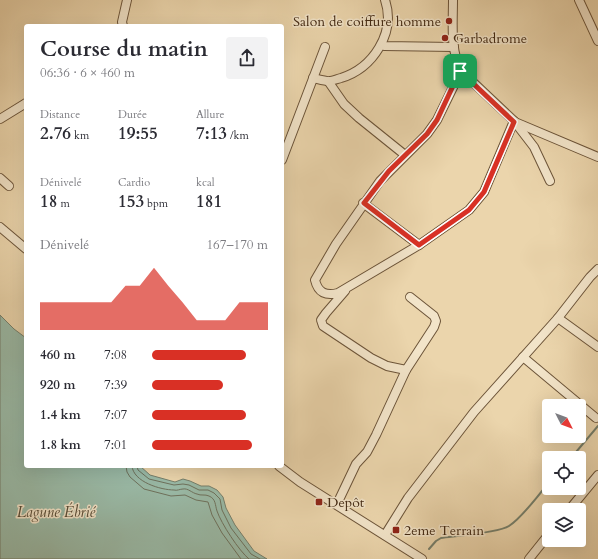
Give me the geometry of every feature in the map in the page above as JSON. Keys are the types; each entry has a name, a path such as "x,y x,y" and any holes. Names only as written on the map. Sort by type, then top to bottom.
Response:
{"street":[{"path":"122,24 127,0"},
{"path":"313,78 328,81 347,76 364,66 382,44 388,20 385,0"},
{"path":"453,0 454,47 456,63 460,71 514,122 534,147 550,180"},
{"path":"579,0 598,41"},
{"path":"382,44 384,46 454,47"},
{"path":"284,155 325,47"},
{"path":"460,71 437,120 427,134 380,181 336,244 314,280 317,288 324,293 338,293 419,245 469,210 484,192 514,122"},
{"path":"328,81 344,104 405,155"},
{"path":"0,119 24,104"},
{"path":"514,122 598,157"},
{"path":"0,178 9,186"},
{"path":"364,203 419,245"},
{"path":"0,227 24,245"},
{"path":"385,535 408,498 474,412 558,318 598,269"},
{"path":"348,287 326,312 321,320 323,326 371,358 387,366 406,370"},
{"path":"337,504 356,464 367,452 376,435 406,370 430,335 436,321 434,316 410,297"},
{"path":"558,318 598,345"},
{"path":"523,357 596,418"},
{"path":"282,468 300,482 422,559"},
{"path":"575,503 598,475"},
{"path":"529,559 542,543"}],"water":[{"name":"Lagune Ébrié","path":"0,315 24,336 24,468 142,468 150,475 175,482 183,479 201,486 209,486 217,490 223,497 226,508 235,525 254,551 267,559 0,559"}],"waterway":[{"path":"577,451 598,426"},
{"path":"429,549 441,538 496,531 509,526 525,512 542,491"}],"place":[{"name":"Salon de coiffure homme","path":"449,21"},
{"name":"Garbadrome","path":"445,38"},
{"name":"Depôt","path":"319,502"},
{"name":"2eme Terrain","path":"396,530"}],"route":[{"path":"460,71 514,122 484,192 469,210 419,245 364,203 389,171 427,134 437,120 460,71"}]}
